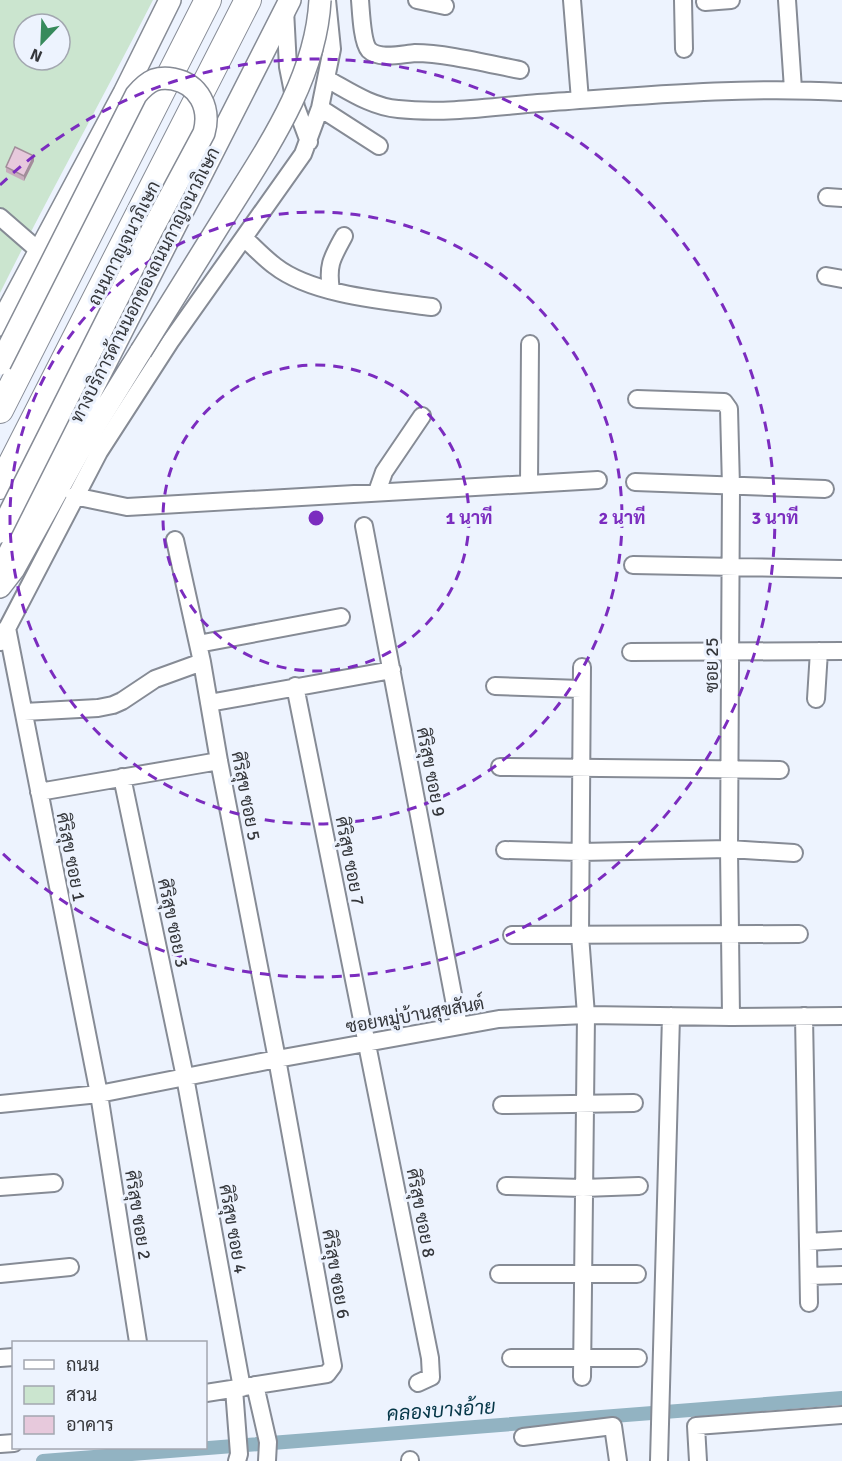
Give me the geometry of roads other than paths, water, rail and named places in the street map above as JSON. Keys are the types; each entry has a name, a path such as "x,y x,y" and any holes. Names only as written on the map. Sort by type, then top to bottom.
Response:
{"highway":[{"name":"ถนนกาญจนาภิเษก","path":"0,410 208,0"},
{"name":"ถนนกาญจนาภิเษก","path":"0,486 248,0"}],"main road":[{"path":"0,325 38,250 124,93 170,0"},
{"path":"0,587 14,569 78,453 286,115 316,33 320,0"},
{"name":"ทางบริการด้านนอกของถนนกาญจนาภิเษก","path":"0,571 288,5"},
{"path":"0,364 136,95 143,87 155,80 166,78 181,81 192,88 204,103 207,118 204,133 0,532"}],"street":[{"path":"4,635 74,496 99,452 170,342 303,154 320,108 332,49 327,0"},
{"path":"360,0 365,39 371,52 385,55 430,54 520,70"},
{"path":"417,0 446,6"},
{"path":"572,0 580,100"},
{"path":"683,0 684,49"},
{"path":"705,2 731,0"},
{"path":"787,0 793,89"},
{"path":"288,5 288,67 296,107 309,142"},
{"path":"327,79 362,98 397,109 446,110 693,92 793,89 842,92"},
{"path":"320,108 379,146"},
{"path":"0,217 38,250"},
{"path":"332,290 329,267 331,258 344,236"},
{"path":"244,238 287,274 332,290 374,299 432,307"},
{"path":"529,483 530,344"},
{"name":"ซอย 25","path":"636,399 727,403 729,409 731,1017"},
{"path":"377,492 384,472 422,416"},
{"path":"74,496 128,507 598,480"},
{"path":"635,482 825,489"},
{"name":"ศิริสุข ซอย 9","path":"363,526 459,1026"},
{"name":"ศิริสุข ซอย 5","path":"175,540 202,662 277,1059"},
{"path":"633,565 842,569"},
{"path":"198,644 341,617"},
{"name":"ศิริสุข ซอย 1","path":"4,635 24,712 99,1094"},
{"path":"816,699 819,651"},
{"path":"631,652 842,651"},
{"path":"24,712 98,708 113,705 155,679 202,662"},
{"path":"582,667 580,935 586,1015 582,1377"},
{"path":"209,703 392,670"},
{"name":"ศิริสุข ซอย 7","path":"296,686 367,1043"},
{"path":"495,686 581,689"},
{"path":"39,792 219,761"},
{"path":"500,767 780,770"},
{"name":"ศิริสุข ซอย 3","path":"122,777 185,1077"},
{"path":"505,850 580,852 729,849 794,853"},
{"path":"512,934 799,934"},
{"name":"ซอยหมู่บ้านสุขสันต์","path":"0,1104 99,1094 277,1059 499,1020 586,1015 842,1016"},
{"path":"659,1461 671,1016"},
{"path":"804,1016 809,1303"},
{"name":"ศิริสุข ซอย 8","path":"367,1043 430,1358 431,1377 418,1383"},
{"name":"ศิริสุข ซอย 6","path":"207,1393 327,1374 333,1366 277,1059"},
{"name":"ศิริสุข ซอย 4","path":"185,1077 244,1387"},
{"name":"ศิริสุข ซอย 2","path":"99,1094 138,1341"},
{"path":"502,1105 634,1103"},
{"path":"0,1187 54,1183"},
{"path":"506,1186 583,1188 639,1186"},
{"path":"808,1242 842,1240"},
{"path":"0,1274 70,1267"},
{"path":"499,1274 637,1274"},
{"path":"809,1276 842,1275"},
{"path":"511,1358 638,1358"},
{"path":"238,1457 236,1419 244,1387"},
{"path":"244,1387 264,1424 268,1458"},
{"path":"698,1461 696,1426 842,1415"},
{"path":"523,1437 613,1426 618,1461"}],"waterway":[{"name":"คลองบางอ้าย","path":"207,1448 842,1398"},
{"name":"คลองบางอ้าย","path":"43,1461 195,1449"}]}
